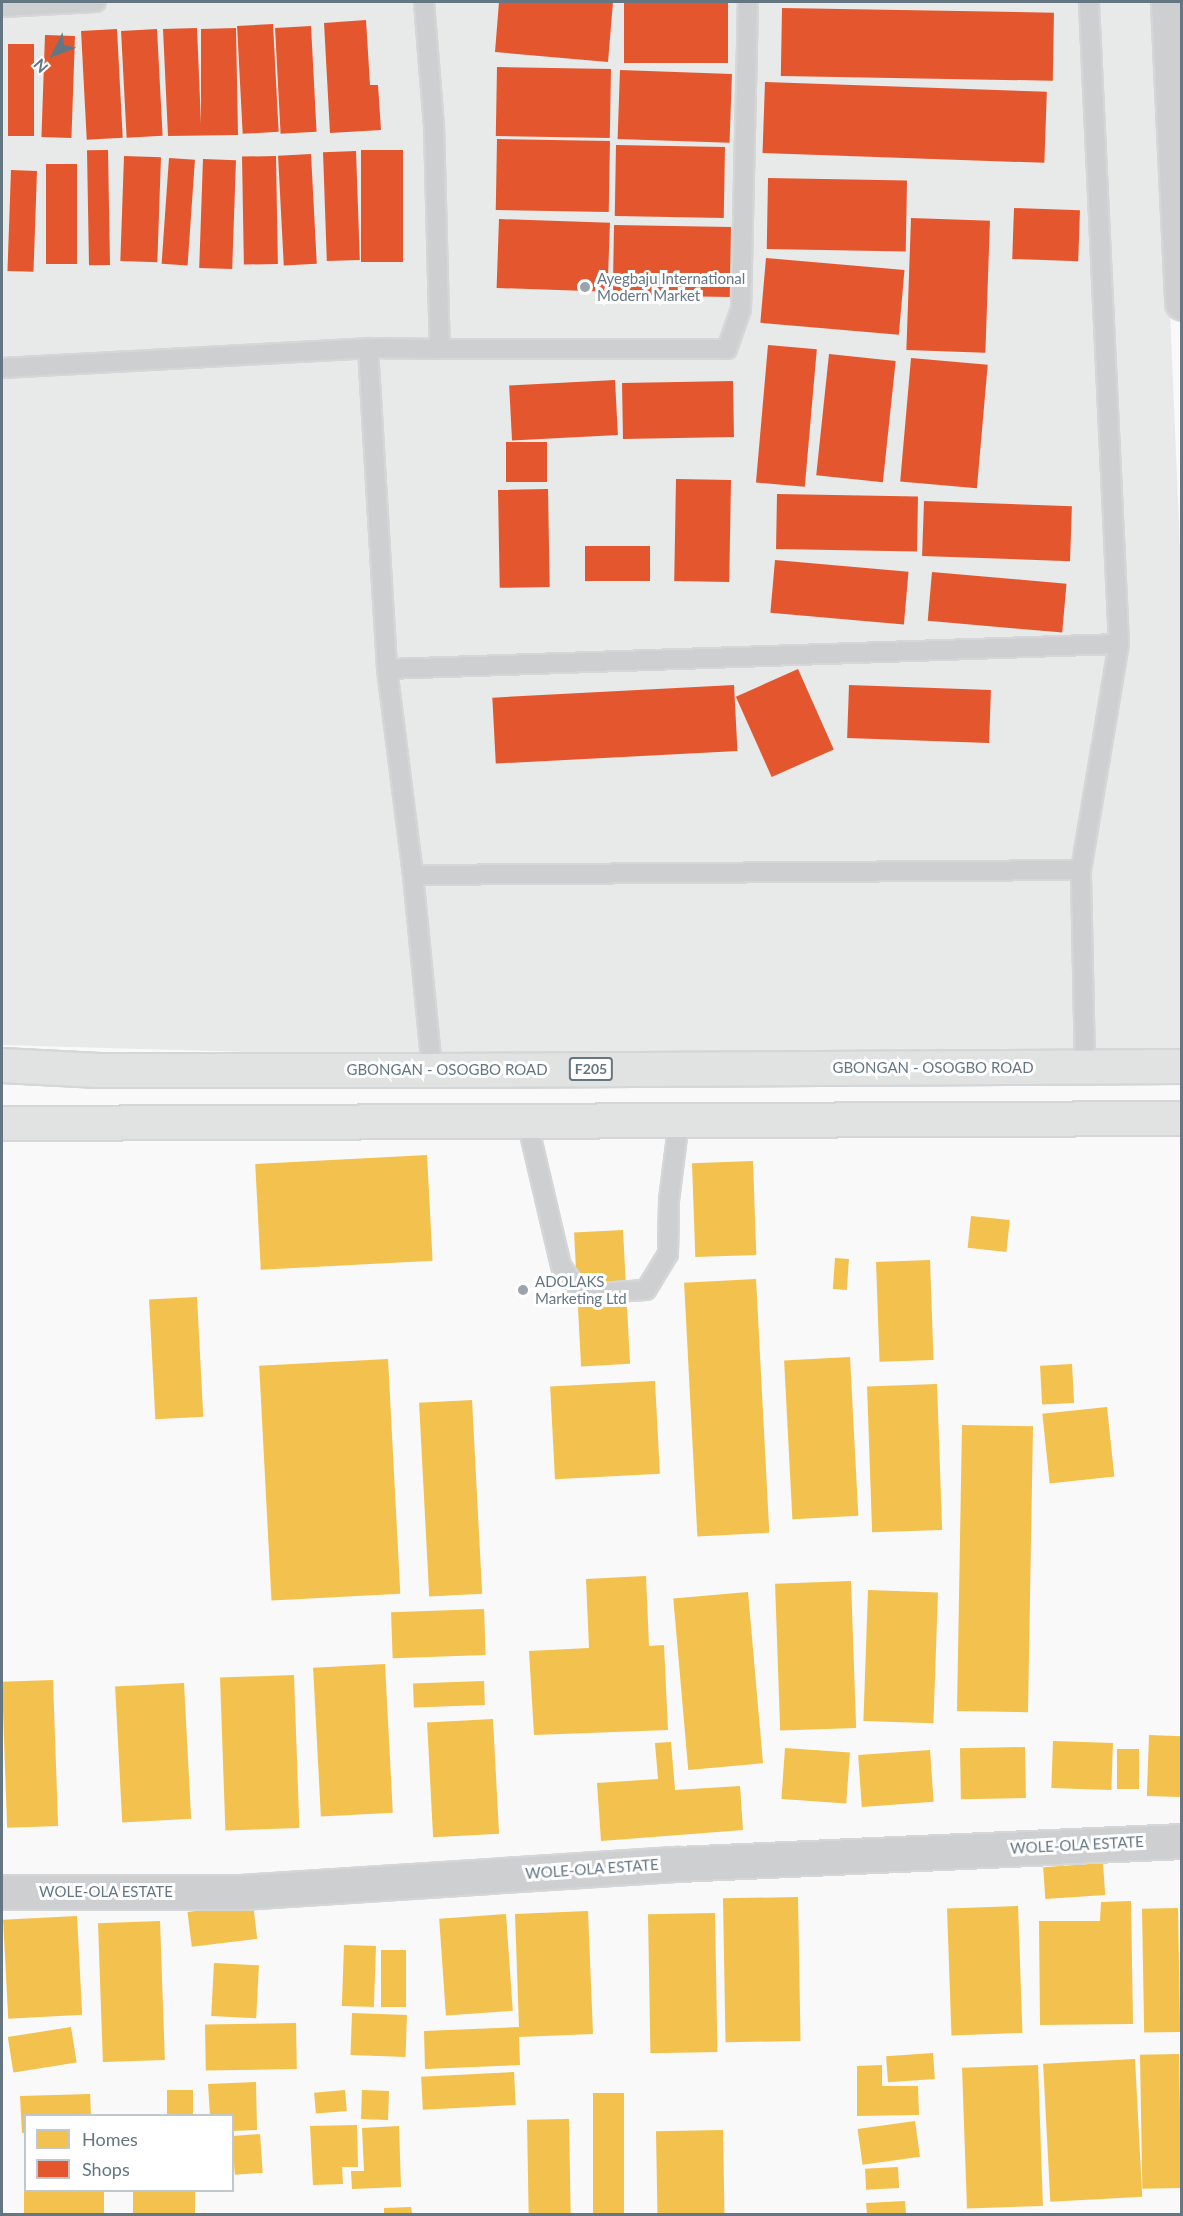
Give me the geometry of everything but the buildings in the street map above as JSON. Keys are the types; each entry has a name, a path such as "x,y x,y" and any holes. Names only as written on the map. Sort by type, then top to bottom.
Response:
{"main road":[{"name":"GBONGAN - OSOGBO ROAD","path":"2,1065 98,1070 1182,1066"},
{"path":"2,1124 1182,1118"}],"street":[{"path":"1168,2 1176,95 1182,303"},
{"name":"WOLE-OLA ESTATE","path":"2,1892 241,1892 678,1864 1182,1840"}],"lane":[{"path":"2,8 96,2"},
{"path":"424,2 434,126 440,349"},
{"path":"2,368 368,348 727,349 741,309 748,2"},
{"path":"1086,1067 1081,870 1119,644 1089,2"},
{"path":"368,348 387,669 413,875 432,1070"},
{"path":"387,669 1119,644"},
{"path":"413,875 1081,870"},
{"path":"527,1121 561,1266 581,1294 646,1290 668,1254 669,1200 679,1121"}],"shaded area":[{"name":"Ayegbaju International Modern Market","path":"2,2 1157,2 1181,573 1181,1056 455,1058 2,1045"}],"place":[{"name":"Ayegbaju International Modern Market","path":"585,287"},
{"name":"ADOLAKS Marketing Ltd","path":"523,1290"}]}
